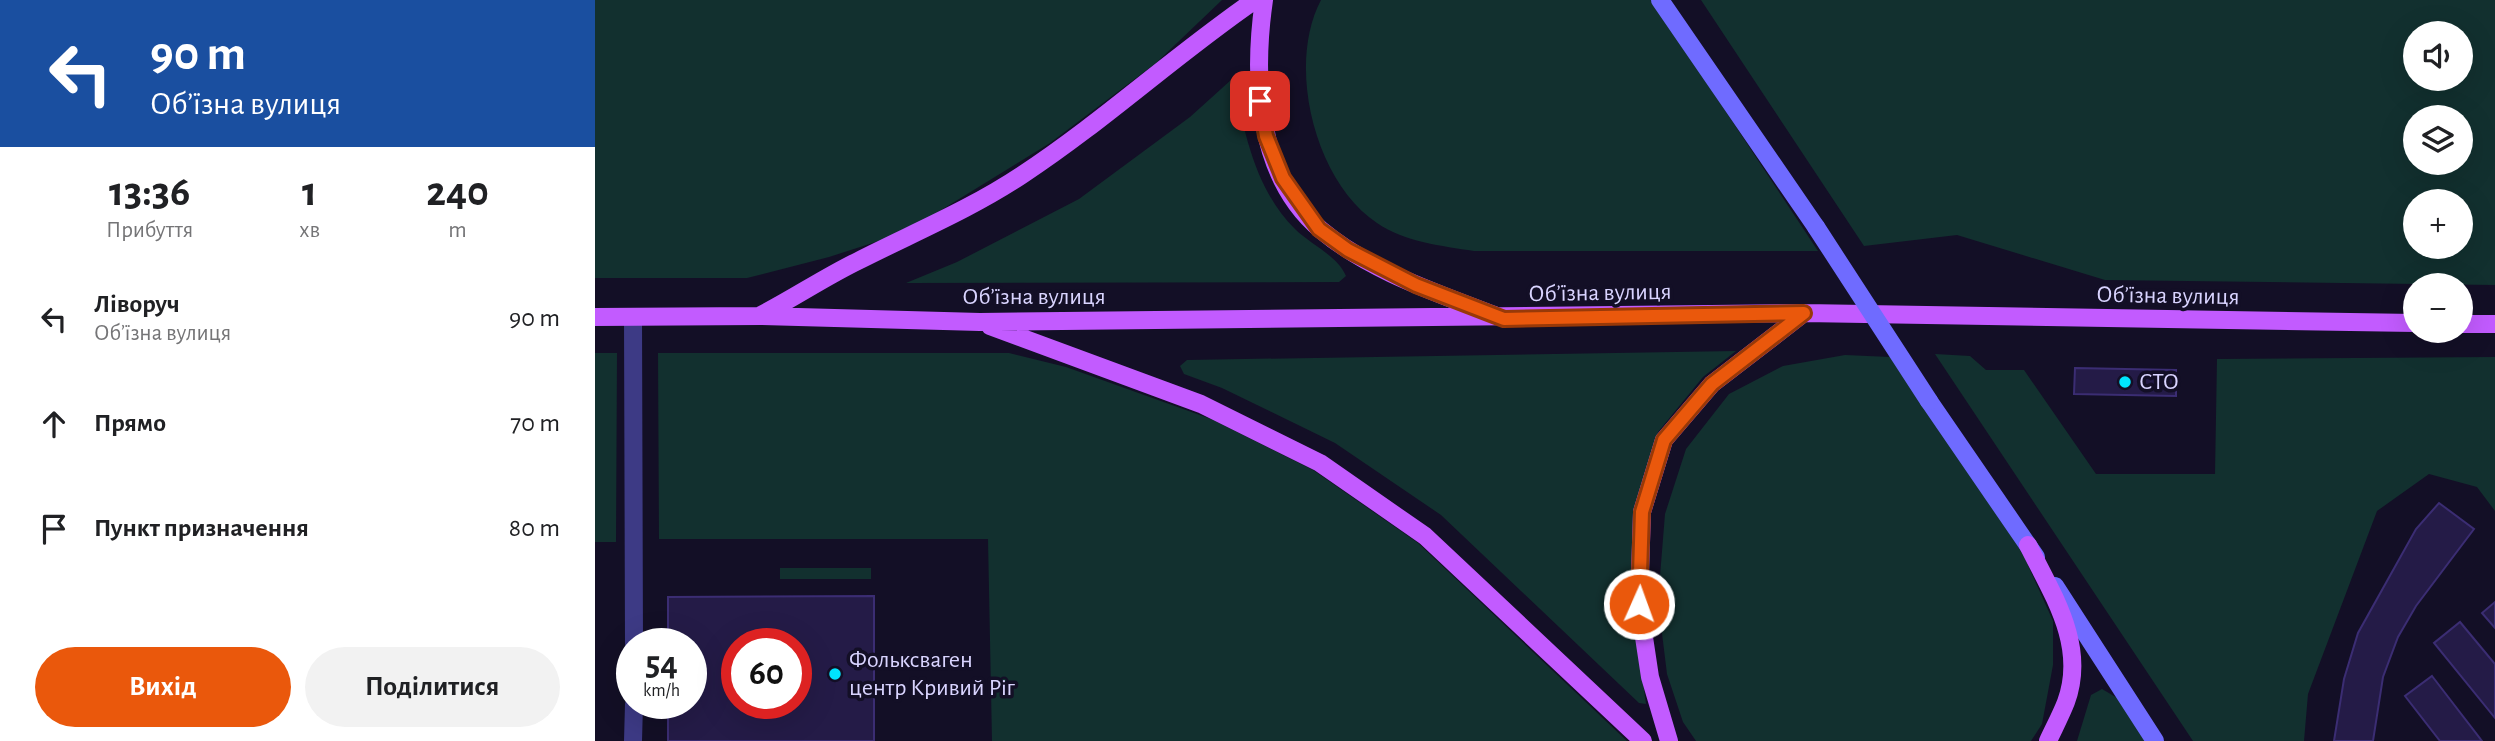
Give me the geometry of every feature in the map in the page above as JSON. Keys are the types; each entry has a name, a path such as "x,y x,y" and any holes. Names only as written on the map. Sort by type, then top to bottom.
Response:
{"main road":[{"path":"761,316 857,261 912,236 1020,176 1118,107 1219,25 1255,0"},
{"path":"1264,0 1258,68 1264,125 1283,178 1299,204 1319,229 1348,250 1416,285 1504,319"},
{"path":"1660,0 1816,227 2155,741"},
{"path":"1668,741 1650,677 1639,604 1642,512 1664,440 1712,384 1804,313"},
{"name":"Обʼїзна вулиця","path":"595,317 761,316 980,322 1504,319 1804,313 2403,323"},
{"path":"980,322 1201,404 1320,463 1426,537 1643,741"},
{"path":"2473,324 2495,324"},
{"path":"2028,545 2067,625 2074,656 2067,701 2047,741"}],"lane":[{"path":"633,317 634,628"},
{"path":"633,741 634,719"}],"green space":[{"path":"595,0 1222,0 1156,63 1050,143 933,215 888,238 829,257 747,278 595,278"},
{"path":"1321,0 1652,0 1818,251 1474,251 1399,235 1377,223 1355,204 1337,180 1323,152 1307,89 1306,57 1311,27"},
{"path":"1701,0 2495,0 2495,285 2473,285 2473,273 2403,273 2403,284 2105,280 1957,235 1864,246"},
{"path":"1231,80 1235,84 1254,161 1271,198 1301,235 1337,262 1346,276 1339,282 906,283 957,262 1079,199 1190,117"},
{"path":"1736,351 1703,377 1658,432 1633,511 1632,603 1646,704 1639,703 1441,515 1335,443 1222,388 1184,374 1180,366 1187,360"},
{"path":"595,353 617,353 616,542 595,542"},
{"path":"658,353 1009,353 1066,367 1211,419 1313,470 1418,543 1627,741 992,741 988,539 659,539"},
{"path":"1935,354 1970,356 1986,370 2024,370 2096,474 2215,474 2217,359 2495,357 2495,511 2477,487 2429,474 2377,511 2308,694 2304,741 2193,741"},
{"path":"1845,355 1890,357 2022,552 2053,621 2053,665 2042,724 2031,741 1696,741 1683,722 1667,674 1658,601 1665,514 1686,449 1729,394 1783,366"},
{"path":"780,568 871,568 871,579 780,579"},
{"path":"2102,689 2119,699 2147,741 2077,741 2091,695"}],"building":[{"name":"СТО","path":"2075,368 2176,370 2176,396 2074,394"},
{"path":"2439,503 2474,529 2416,606 2398,637 2383,677 2373,741 2334,741 2344,679 2358,633 2416,529"},
{"name":"Фольксваген центр Кривий Ріг","path":"874,596 874,741 668,741 668,719 707,719 707,628 668,628 668,597"},
{"path":"2495,602 2495,628 2482,613"},
{"path":"2460,622 2495,664 2495,718 2434,643"},
{"path":"2432,676 2482,741 2440,741 2405,696"}],"place":[{"name":"СТО","path":"2125,382"},
{"name":"Фольксваген центр Кривий Ріг","path":"835,674"}],"route":[{"path":"1260,101 1266,136 1283,178 1319,229 1348,250 1416,285 1504,319 1804,313 1712,384 1664,440 1642,512 1639,604"}]}
